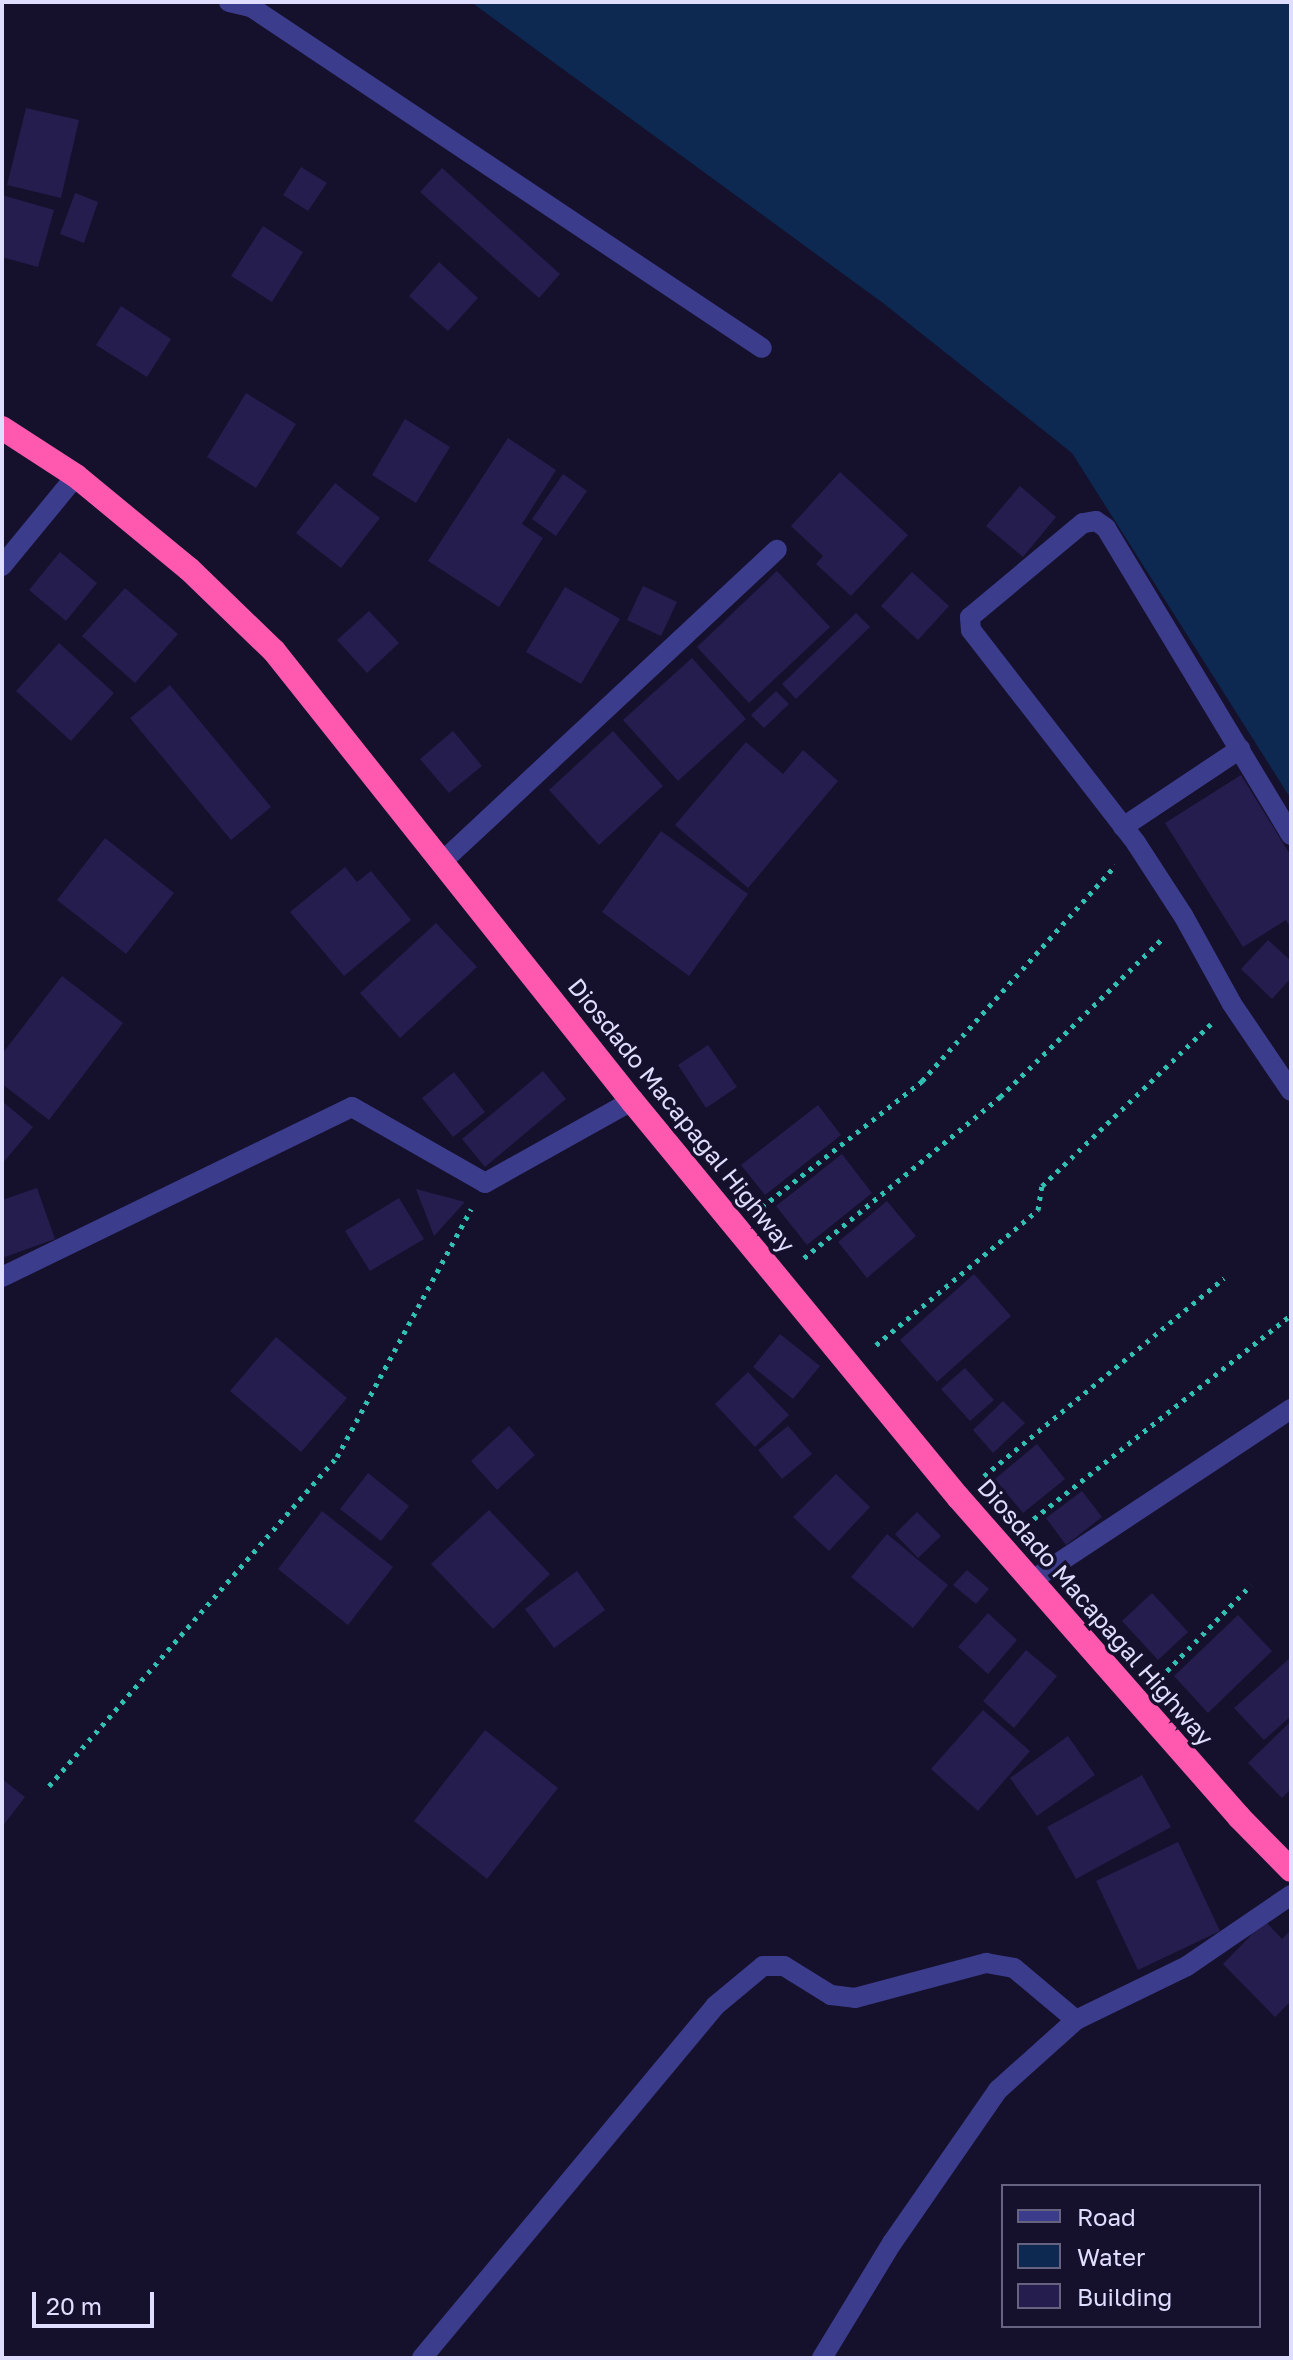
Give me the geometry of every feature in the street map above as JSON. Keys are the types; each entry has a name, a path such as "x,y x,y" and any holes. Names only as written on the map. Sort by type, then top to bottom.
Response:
{"highway":[{"name":"Diosdado Macapagal Highway","path":"2,428 76,476 189,569 274,651 444,860 632,1101 958,1497 1137,1702 1291,1870"}],"street":[{"path":"229,2 251,7 762,348"},
{"path":"2,566 76,476"},
{"path":"1291,835 1106,528 1096,521 1083,523 980,605 970,617 971,630 1130,835 1184,917 1232,1004 1291,1091"},
{"path":"444,860 777,550"},
{"path":"1130,835 1240,749"},
{"path":"2,1277 352,1107 485,1183 632,1101"},
{"path":"1031,1581 1291,1409"},
{"path":"822,2358 892,2243 998,2090 1076,2020 1187,1966 1291,1895"},
{"path":"422,2358 715,2006 763,1966 784,1966 831,1995 855,1998 986,1963 1014,1968 1076,2020"}],"path":[{"path":"736,1227 922,1081 1130,835"},
{"path":"778,1278 1000,1097 1184,917"},
{"path":"850,1366 1038,1210 1042,1186 1232,1004"},
{"path":"49,1786 337,1457 485,1183"},
{"path":"958,1497 1224,1278"},
{"path":"1000,1545 1291,1315"},
{"path":"1137,1702 1251,1585"}],"water":[{"path":"471,2 1291,2 1291,799 1072,453 883,303"}],"building":[{"path":"26,108 79,120 61,198 7,185"},
{"path":"301,167 327,183 308,211 283,195"},
{"path":"442,168 560,274 539,298 420,192"},
{"path":"75,193 98,202 84,243 60,234"},
{"path":"2,195 54,210 38,267 2,257"},
{"path":"263,226 303,252 272,302 231,276"},
{"path":"439,262 478,298 448,331 409,296"},
{"path":"121,306 171,339 147,377 96,345"},
{"path":"246,393 296,424 256,488 207,457"},
{"path":"405,419 450,447 416,503 372,475"},
{"path":"508,438 556,470 522,524 543,538 499,607 428,561"},
{"path":"840,472 908,535 851,596 816,564 823,556 791,526"},
{"path":"563,474 587,491 556,536 532,519"},
{"path":"335,483 380,518 341,568 296,533"},
{"path":"1020,486 1056,517 1023,557 986,526"},
{"path":"60,552 97,583 66,621 29,590"},
{"path":"777,571 830,627 749,703 697,647"},
{"path":"912,572 949,606 918,640 881,606"},
{"path":"643,586 677,602 661,636 627,620"},
{"path":"565,587 620,619 581,684 526,652"},
{"path":"125,588 178,634 135,683 82,636"},
{"path":"369,611 399,643 367,673 337,640"},
{"path":"856,613 870,627 796,699 782,684"},
{"path":"59,643 114,693 71,741 16,691"},
{"path":"692,658 746,719 678,781 623,720"},
{"path":"170,685 271,807 231,840 130,718"},
{"path":"776,691 789,704 764,728 751,715"},
{"path":"453,731 482,766 449,793 420,759"},
{"path":"613,731 663,786 599,845 549,790"},
{"path":"746,742 783,774 803,750 838,781 748,888 675,825"},
{"path":"1241,775 1291,856 1291,929 1286,920 1243,947 1165,823"},
{"path":"661,831 748,894 689,976 602,912"},
{"path":"105,838 174,893 126,954 57,900"},
{"path":"345,867 357,882 371,871 411,920 344,976 290,912"},
{"path":"436,923 477,967 400,1038 360,993"},
{"path":"1268,940 1291,961 1291,978 1272,999 1241,969"},
{"path":"62,976 123,1023 49,1120 2,1084 2,1054"},
{"path":"708,1045 737,1087 706,1108 678,1065"},
{"path":"543,1071 566,1099 485,1167 462,1139"},
{"path":"454,1072 485,1112 453,1137 422,1098"},
{"path":"2,1101 33,1127 2,1164"},
{"path":"818,1105 841,1135 765,1195 741,1165"},
{"path":"842,1154 872,1193 807,1245 776,1206"},
{"path":"37,1188 55,1239 2,1258 2,1200"},
{"path":"416,1189 465,1202 434,1236"},
{"path":"399,1198 424,1239 370,1271 345,1231"},
{"path":"887,1201 916,1236 867,1278 838,1242"},
{"path":"974,1274 1011,1316 937,1382 900,1340"},
{"path":"780,1334 820,1366 793,1399 753,1367"},
{"path":"276,1337 347,1398 301,1452 230,1391"},
{"path":"965,1368 994,1400 970,1421 941,1389"},
{"path":"748,1372 789,1415 755,1447 715,1404"},
{"path":"1003,1401 1025,1423 993,1453 973,1430"},
{"path":"509,1426 535,1455 497,1490 471,1461"},
{"path":"788,1426 812,1454 782,1479 758,1450"},
{"path":"1037,1444 1065,1479 1023,1513 995,1479"},
{"path":"368,1473 409,1506 381,1541 340,1509"},
{"path":"836,1474 870,1507 829,1551 793,1517"},
{"path":"1082,1491 1102,1517 1066,1545 1046,1518"},
{"path":"489,1510 550,1574 493,1629 431,1564"},
{"path":"322,1511 393,1567 348,1625 278,1569"},
{"path":"917,1512 941,1536 918,1558 895,1534"},
{"path":"887,1534 948,1585 913,1628 851,1577"},
{"path":"967,1570 989,1589 976,1604 953,1585"},
{"path":"577,1571 605,1610 554,1648 525,1609"},
{"path":"1152,1593 1188,1632 1158,1660 1122,1621"},
{"path":"988,1613 1017,1640 988,1674 958,1647"},
{"path":"1238,1615 1272,1651 1208,1713 1174,1676"},
{"path":"1026,1650 1057,1676 1014,1728 983,1701"},
{"path":"1291,1657 1291,1716 1264,1740 1234,1708"},
{"path":"983,1710 1030,1751 978,1811 931,1769"},
{"path":"1291,1721 1291,1789 1282,1798 1248,1763"},
{"path":"485,1730 558,1788 487,1879 414,1821"},
{"path":"1068,1736 1095,1775 1037,1816 1010,1778"},
{"path":"1142,1775 1171,1827 1076,1879 1047,1827"},
{"path":"2,1779 25,1797 2,1827"},
{"path":"1178,1842 1220,1931 1138,1970 1096,1881"},
{"path":"1265,1921 1282,1939 1291,1930 1291,2001 1275,2017 1223,1964"}]}
